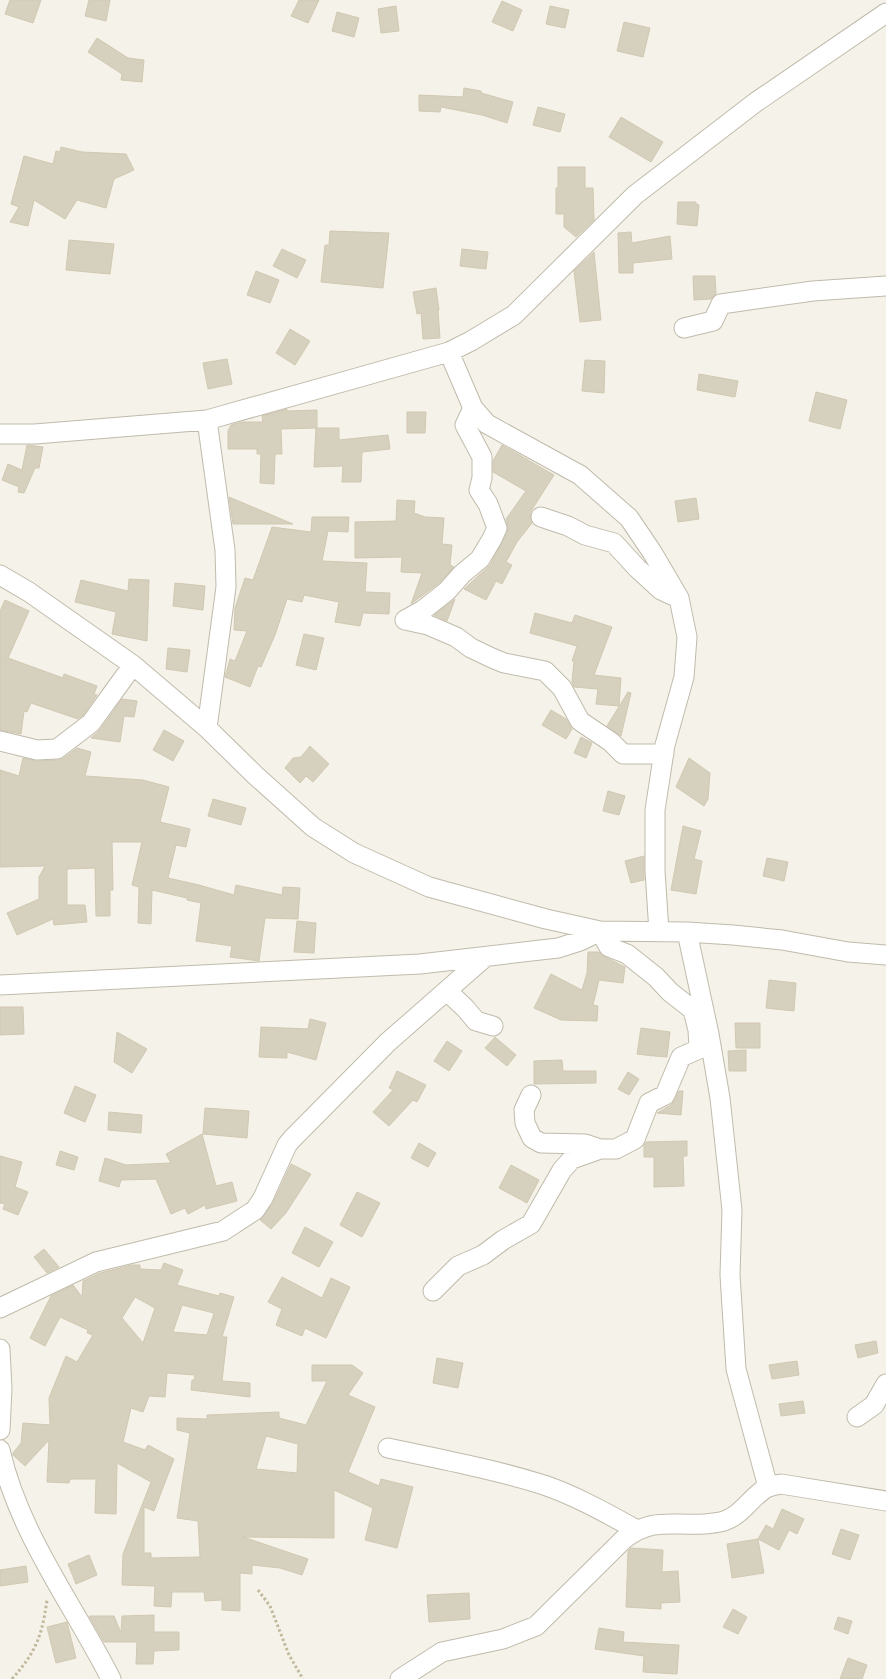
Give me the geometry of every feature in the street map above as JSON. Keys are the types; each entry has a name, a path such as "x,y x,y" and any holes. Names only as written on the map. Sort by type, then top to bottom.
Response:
{"street":[{"path":"0,434 35,434 207,420 449,352 471,342 514,315 635,195 756,102 886,13"},
{"path":"684,328 713,321 722,304 813,291 886,286"},
{"path":"449,352 473,408 487,424 580,475 629,518 679,598 687,636 684,677 664,754 656,810 655,871 659,932"},
{"path":"473,408 465,426 482,457 480,490 488,504 497,528 480,559 462,574 447,592 405,620 428,625 456,637 471,648 504,663 545,671 562,688 580,721 611,742 623,754 664,754"},
{"path":"207,420 225,550 226,586 207,728"},
{"path":"541,517 568,526 585,535 614,543 637,568 662,590 679,598"},
{"path":"0,575 29,592 133,665 207,728 255,775 313,827 354,854 429,887 546,919 600,931 687,932 782,940 848,952 886,955"},
{"path":"0,740 37,750 57,748 91,723 133,665"},
{"path":"0,985 420,964 558,948 580,941 600,931"},
{"path":"531,1095 524,1110 525,1123 532,1138 541,1143 585,1144 600,1149 616,1149 635,1139 649,1103 664,1095 681,1058 699,1049 698,1030 692,1010 670,992 656,977 627,954 609,947 600,931"},
{"path":"687,932 709,1034 720,1098 732,1210 730,1275 736,1369 768,1487"},
{"path":"0,1308 96,1262 223,1231 243,1219 255,1210 263,1198 292,1138 388,1042 485,957"},
{"path":"447,991 476,1021 493,1026"},
{"path":"433,1291 458,1266 483,1255 503,1240 531,1224 567,1164 572,1159 600,1149"},
{"path":"0,1349 2,1388 0,1430"},
{"path":"857,1416 874,1406 886,1384"},
{"path":"388,1448 490,1470 545,1486 591,1504 637,1530"},
{"path":"0,1450 5,1472 20,1513 111,1679"},
{"path":"400,1679 442,1652 502,1639 536,1626 624,1539 637,1530 654,1524 722,1522 732,1518 768,1487 781,1484 886,1501"}],"path":[{"path":"258,1590 270,1606 289,1655 302,1679"},
{"path":"12,1679 28,1661 35,1648 46,1612 48,1598"}],"building":[{"path":"10,0 41,0 33,23 5,14"},
{"path":"89,0 110,0 106,21 85,16"},
{"path":"299,0 319,0 308,23 291,16"},
{"path":"502,1 522,10 513,31 492,22"},
{"path":"396,6 399,31 381,33 378,9"},
{"path":"550,6 569,10 565,28 546,24"},
{"path":"337,12 359,18 354,37 332,31"},
{"path":"624,22 650,28 643,57 617,51"},
{"path":"97,38 128,58 144,60 142,82 121,80 122,74 88,52"},
{"path":"464,88 481,91 481,93 513,102 507,123 482,115 441,107 440,112 419,111 419,95 463,97"},
{"path":"538,107 565,114 560,132 533,125"},
{"path":"621,117 663,142 651,162 609,137"},
{"path":"61,147 82,152 126,154 134,170 114,179 106,208 77,200 65,219 34,200 28,226 10,222 19,207 11,204 24,156 53,164 56,151 60,152"},
{"path":"558,167 585,167 585,188 593,188 594,220 576,237 564,227 564,214 556,214"},
{"path":"678,202 696,202 699,205 697,226 677,224"},
{"path":"330,231 389,233 383,288 321,282 325,245 329,245"},
{"path":"631,232 632,243 670,236 672,259 633,263 633,273 619,273 618,233"},
{"path":"69,240 114,244 110,274 66,270"},
{"path":"282,249 306,260 297,278 273,266"},
{"path":"462,249 488,252 486,269 460,266"},
{"path":"594,252 601,320 580,322 574,271"},
{"path":"256,271 279,280 270,303 247,295"},
{"path":"693,276 715,276 716,294 711,299 694,300"},
{"path":"436,288 440,338 423,339 421,313 417,314 413,292"},
{"path":"290,329 310,341 295,365 276,353"},
{"path":"227,359 232,384 208,389 203,363"},
{"path":"585,360 605,361 604,393 582,391"},
{"path":"699,374 738,381 735,397 697,390"},
{"path":"816,392 847,400 840,429 809,421"},
{"path":"287,409 287,411 317,410 317,428 339,428 339,440 388,435 390,449 362,452 361,482 342,482 343,466 314,467 316,428 281,429 282,454 275,454 274,484 260,483 261,454 257,454 257,449 228,449 228,431 231,425 242,422 263,422 262,416"},
{"path":"407,412 426,412 425,433 407,433"},
{"path":"27,445 43,447 39,468 35,468 24,493 18,492 19,487 2,480 8,464 22,470"},
{"path":"502,445 554,475 530,514 532,523 517,542 506,562 512,565 502,584 496,581 486,600 464,589 490,565 507,532 506,519 526,491 493,472 493,461"},
{"path":"229,497 293,524 233,524"},
{"path":"696,498 699,519 678,522 675,501"},
{"path":"397,500 415,501 414,513 425,517 444,518 442,544 452,545 450,565 454,567 439,583 411,604 422,573 401,572 402,557 355,558 355,522 396,521"},
{"path":"312,517 349,517 348,532 328,531 322,561 367,563 365,592 390,593 389,614 363,613 360,626 335,622 339,602 304,595 302,602 287,599 275,635 261,667 258,666 250,687 225,677 230,659 235,661 247,631 234,630 235,608 245,578 253,580 272,527 311,532"},
{"path":"129,579 149,580 147,641 112,634 116,612 75,602 81,580 128,591"},
{"path":"175,583 205,586 203,610 173,606"},
{"path":"5,600 29,611 8,658 63,678 64,674 97,686 94,694 97,695 78,719 31,703 27,712 24,711 21,734 0,730 0,611"},
{"path":"454,600 447,621 434,615"},
{"path":"535,613 572,623 575,615 612,627 594,675 621,678 619,706 596,704 598,689 574,687 572,682 574,661 572,661 577,646 530,633"},
{"path":"304,634 324,638 316,670 296,665"},
{"path":"168,648 190,650 187,672 166,669"},
{"path":"628,692 631,693 621,736 607,726"},
{"path":"122,699 137,701 134,717 124,716 120,742 91,738 100,730"},
{"path":"551,710 566,719 572,729 566,739 542,725"},
{"path":"164,730 184,741 173,761 153,750"},
{"path":"581,737 592,743 586,758 574,753"},
{"path":"310,746 329,764 313,782 306,776 300,783 285,768 293,758 301,757"},
{"path":"77,748 91,752 85,776 143,780 169,787 160,822 190,829 186,847 176,845 168,878 234,895 236,885 282,895 283,887 300,888 298,919 265,918 259,961 230,957 232,946 196,941 201,903 187,900 187,898 152,890 151,924 138,923 139,887 132,885 142,842 112,842 113,890 110,890 110,916 96,916 95,868 67,869 67,905 85,905 87,922 54,925 53,919 17,935 7,913 39,899 39,877 45,866 0,867 0,770 19,776 23,758 37,761 58,760 64,758"},
{"path":"689,758 710,773 708,799 704,806 676,787"},
{"path":"608,791 625,796 619,815 603,811"},
{"path":"213,799 246,808 241,825 208,816"},
{"path":"683,826 701,831 694,859 702,861 696,894 671,890"},
{"path":"644,856 644,880 631,883 625,861"},
{"path":"767,858 788,862 784,881 763,876"},
{"path":"297,921 316,923 314,953 294,952"},
{"path":"588,952 599,952 625,967 623,983 599,980 593,1005 598,1006 597,1021 561,1020 534,1008 551,974 582,990 587,973"},
{"path":"769,980 796,983 794,1011 766,1008"},
{"path":"0,1007 23,1007 24,1034 0,1035"},
{"path":"310,1019 326,1023 316,1060 287,1052 287,1058 259,1057 261,1027 308,1029"},
{"path":"735,1023 760,1023 760,1048 736,1048"},
{"path":"641,1028 670,1032 667,1057 654,1056 654,1054 653,1056 637,1054"},
{"path":"117,1032 147,1049 132,1073 114,1062"},
{"path":"495,1037 516,1055 507,1066 485,1048"},
{"path":"447,1041 462,1051 449,1071 434,1061"},
{"path":"746,1050 746,1071 729,1071 728,1051"},
{"path":"562,1060 563,1071 596,1071 596,1083 534,1084 534,1061"},
{"path":"397,1071 426,1085 417,1102 413,1100 389,1126 373,1112 393,1090 389,1088"},
{"path":"628,1072 639,1079 629,1095 618,1089"},
{"path":"75,1086 96,1095 85,1122 64,1113"},
{"path":"679,1091 683,1091 681,1115 657,1113 671,1105"},
{"path":"205,1108 249,1111 247,1138 203,1134"},
{"path":"109,1112 142,1115 141,1133 108,1130"},
{"path":"202,1134 216,1186 232,1182 237,1201 206,1209 205,1205 188,1214 185,1208 171,1214 156,1179 121,1180 119,1187 99,1181 105,1158 126,1165 171,1163 166,1154"},
{"path":"687,1141 687,1156 683,1156 684,1186 654,1187 654,1157 644,1157 644,1145 646,1142"},
{"path":"419,1143 436,1153 428,1167 411,1158"},
{"path":"60,1151 78,1157 74,1170 56,1165"},
{"path":"0,1156 22,1162 15,1187 28,1192 18,1215 3,1209 5,1204 0,1203"},
{"path":"291,1164 311,1174 286,1213 271,1229 260,1220 273,1203"},
{"path":"511,1165 539,1180 527,1203 499,1188"},
{"path":"357,1192 380,1203 362,1237 340,1225"},
{"path":"305,1227 333,1242 319,1267 292,1253"},
{"path":"44,1249 59,1267 47,1273 34,1257"},
{"path":"164,1263 183,1270 177,1285 219,1296 220,1293 234,1297 222,1337 227,1337 222,1381 250,1383 250,1397 191,1390 192,1380 194,1380 195,1375 167,1373 165,1397 149,1396 143,1412 131,1408 123,1442 145,1450 148,1445 174,1459 154,1511 144,1507 144,1553 151,1553 151,1558 200,1557 198,1521 177,1518 190,1433 177,1430 177,1418 207,1419 207,1415 279,1412 279,1418 306,1425 327,1381 312,1381 312,1365 352,1365 363,1373 348,1395 375,1407 348,1472 379,1486 381,1479 413,1487 397,1548 365,1540 373,1508 334,1490 334,1538 243,1537 308,1559 302,1575 280,1568 252,1565 252,1574 240,1573 240,1611 222,1610 222,1600 205,1601 204,1592 172,1592 171,1607 154,1606 155,1586 122,1585 123,1554 151,1482 117,1463 116,1514 95,1513 96,1479 70,1479 69,1483 47,1482 49,1440 25,1466 13,1453 21,1443 23,1423 50,1425 49,1398 66,1356 77,1362 93,1335 87,1333 88,1330 60,1317 45,1346 30,1338 51,1296 73,1285 82,1297 83,1281 100,1273 131,1265 140,1265 140,1269 161,1270","holes":["135,1297 155,1308 143,1343 122,1318","182,1305 214,1313 207,1335 173,1332","266,1436 298,1444 297,1473 256,1469"]},
{"path":"282,1277 322,1298 331,1278 350,1287 326,1338 305,1328 302,1336 276,1325 282,1309 268,1302"},
{"path":"876,1341 878,1353 858,1358 855,1345"},
{"path":"437,1358 463,1363 458,1388 433,1383"},
{"path":"797,1361 799,1375 772,1379 769,1365"},
{"path":"803,1401 805,1413 781,1416 779,1404"},
{"path":"782,1509 804,1519 797,1534 789,1530 779,1550 758,1539 766,1525 773,1529"},
{"path":"841,1529 859,1535 850,1560 832,1554"},
{"path":"758,1539 764,1573 732,1578 727,1544"},
{"path":"631,1548 663,1550 662,1572 678,1571 680,1602 661,1603 661,1609 626,1607 628,1551"},
{"path":"89,1555 97,1575 76,1584 68,1564"},
{"path":"26,1566 28,1582 0,1586 0,1570"},
{"path":"469,1593 470,1619 429,1622 427,1595"},
{"path":"733,1609 747,1617 738,1634 723,1627"},
{"path":"154,1615 154,1632 179,1632 179,1650 154,1651 153,1664 136,1664 137,1642 104,1642 89,1616 114,1616 121,1633 122,1616"},
{"path":"838,1617 852,1621 848,1634 834,1629"},
{"path":"67,1622 76,1658 56,1663 47,1627"},
{"path":"599,1628 624,1632 623,1642 679,1645 677,1674 643,1672 644,1656 595,1649"},
{"path":"848,1658 867,1665 862,1679 840,1679"}]}
